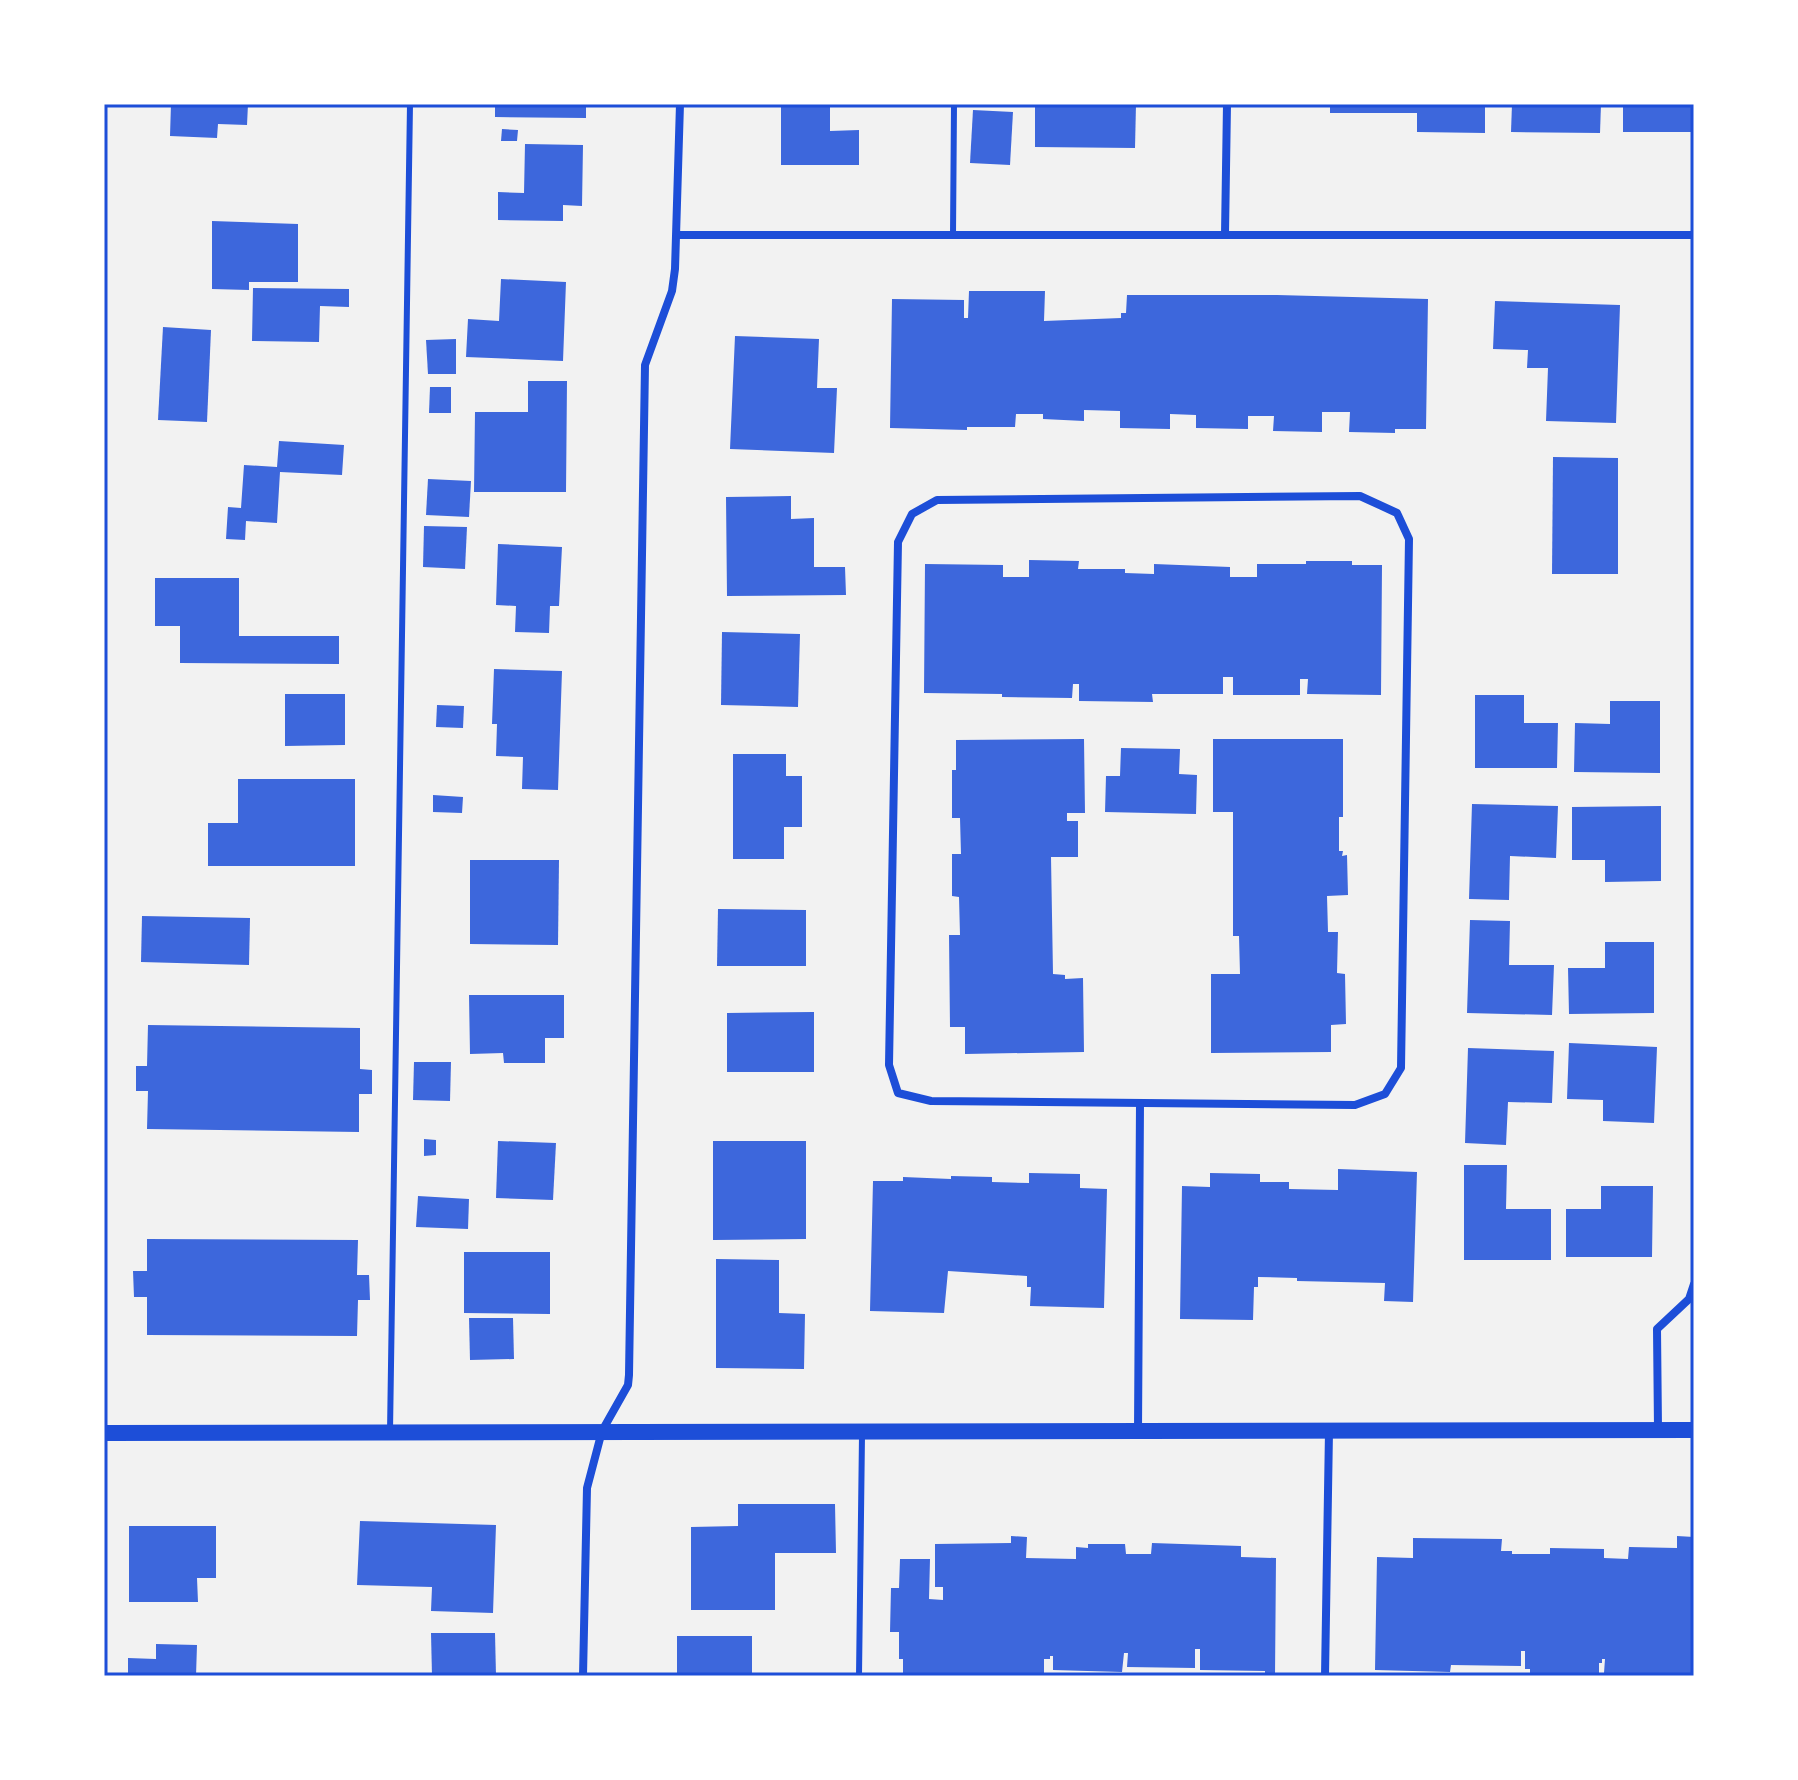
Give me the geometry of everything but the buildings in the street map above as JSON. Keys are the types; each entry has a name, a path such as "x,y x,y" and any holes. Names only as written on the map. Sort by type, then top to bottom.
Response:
{"main road":[{"path":"104,1433 1694,1430"}],"street":[{"path":"583,1676 587,1488 602,1431 628,1385 631,1349 645,365 672,291 678,235 680,104"},
{"path":"1225,234 1227,104"},
{"path":"678,235 1694,235"},
{"path":"1360,496 1397,513 1409,539 1401,1068 1385,1094 1355,1105 1140,1103 931,1101 898,1093 889,1065 898,542 912,514 937,500 1360,496"},
{"path":"1138,1432 1140,1103"},
{"path":"1658,1430 1657,1329 1692,1303 1694,1284"},
{"path":"1325,1676 1329,1431"}],"lane":[{"path":"390,1432 410,104"},
{"path":"953,235 954,104"},
{"path":"859,1676 862,1431"}]}
